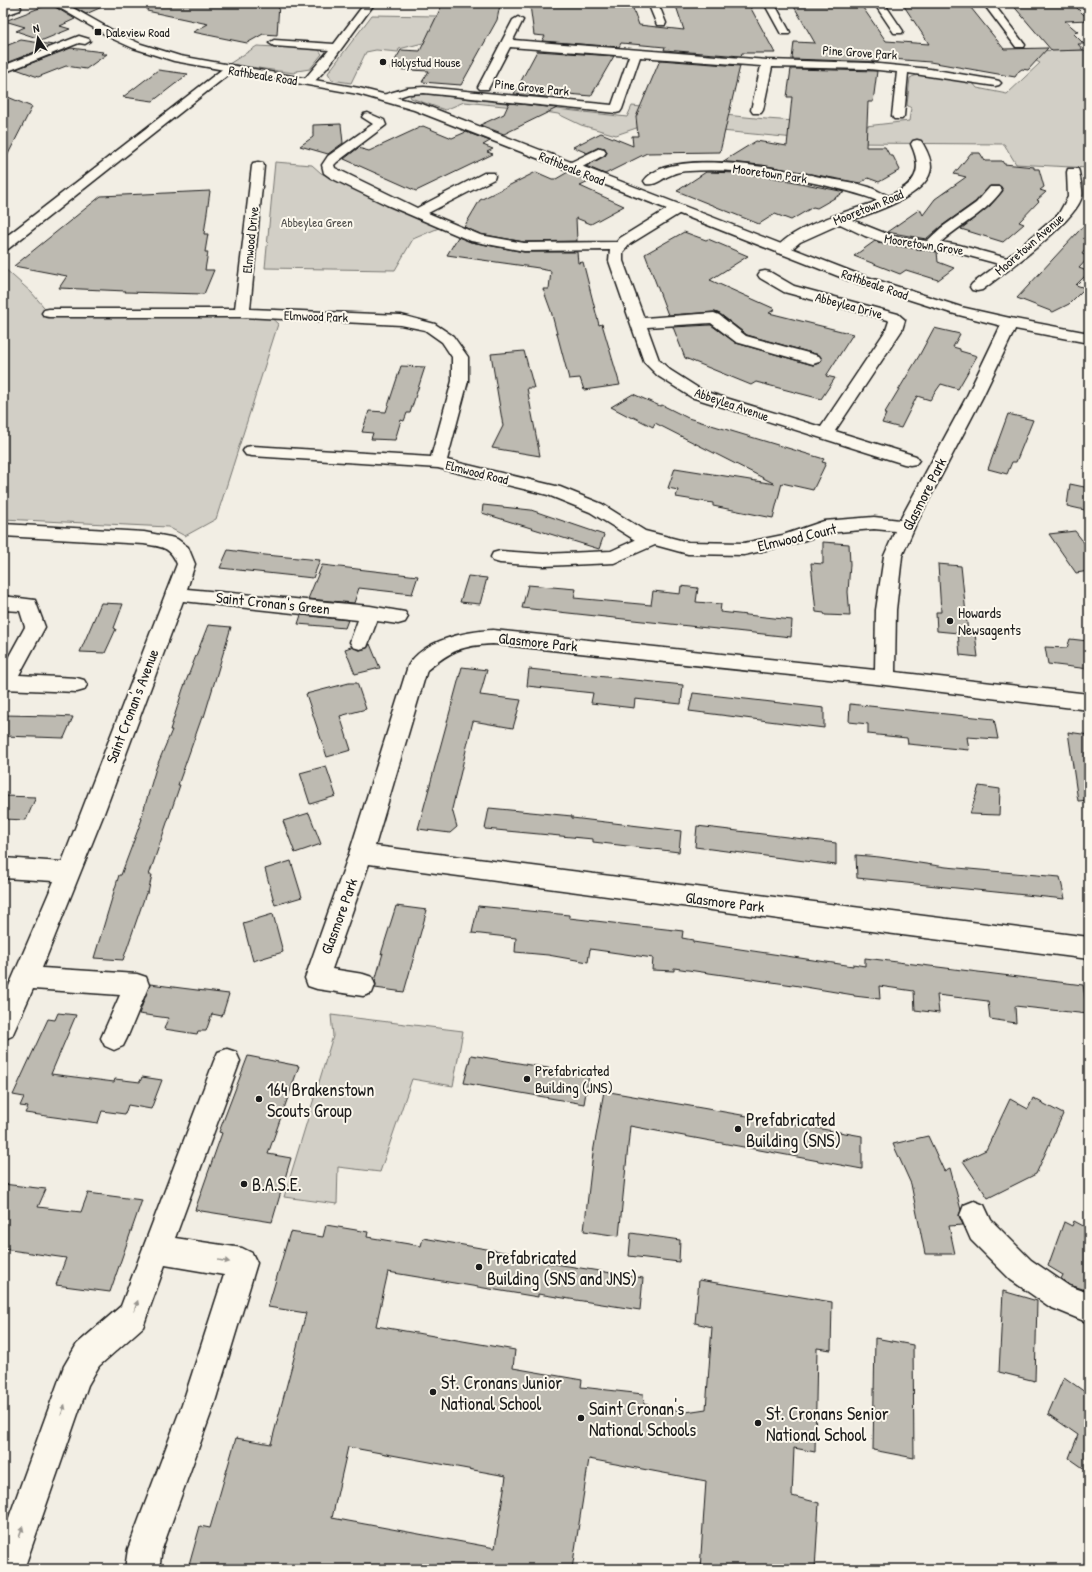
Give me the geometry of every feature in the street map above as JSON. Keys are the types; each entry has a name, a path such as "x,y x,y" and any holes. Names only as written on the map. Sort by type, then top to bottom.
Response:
{"street":[{"name":"Rathbeale Road","path":"56,3 117,38 137,46 178,59 387,97 418,107 853,277 956,310 1010,323 1089,338"},
{"path":"308,82 337,47 370,3"},
{"path":"653,3 661,23"},
{"path":"769,3 785,32"},
{"path":"879,3 898,31"},
{"path":"988,3 1020,45"},
{"path":"484,87 508,43 518,20"},
{"path":"6,66 79,39 85,41"},
{"path":"274,43 337,47"},
{"name":"Pine Grove Park","path":"508,43 767,63 826,64 903,69 995,83"},
{"name":"Pine Grove Park","path":"387,97 407,91 424,90 616,109 636,53"},
{"path":"757,110 767,63"},
{"path":"3,246 229,69"},
{"name":"Pine Grove Park","path":"898,116 903,69"},
{"path":"368,117 380,123 380,125 332,159 328,165 329,170 336,175 417,213 476,238 524,247 620,246 677,209"},
{"name":"Mooretown Road","path":"782,250 785,246 811,230 889,201 910,190 920,179 924,170 924,160 917,144"},
{"path":"572,167 600,152"},
{"name":"Elmwood Drive","path":"242,313 258,166"},
{"name":"Mooretown Park","path":"651,181 666,172 684,167 703,166 750,168 800,176 864,190 889,201"},
{"name":"Mooretown Avenue","path":"977,287 1010,263 1064,217 1075,197 1073,172"},
{"path":"417,213 488,176"},
{"path":"930,246 937,238 984,202 995,190"},
{"name":"Mooretown Grove","path":"840,219 870,233 890,240 959,249 1010,263"},
{"name":"Abbeylea Avenue","path":"620,246 616,252 616,261 637,323 652,362 664,373 697,394 910,460"},
{"name":"Abbeylea Drive","path":"765,275 789,289 871,310 893,317 897,320 894,330 825,433"},
{"name":"Elmwood Park","path":"48,313 242,313 401,320 430,327 448,339 460,357 460,381 438,463"},
{"path":"637,323 711,313 741,339 813,360"},
{"name":"Glasmore Park","path":"886,678 886,610 893,556 906,526 974,398 1010,323"},
{"name":"Elmwood Road","path":"252,451 438,463 554,491 596,508 639,535 688,548"},
{"name":"Elmwood Court","path":"688,548 744,549 787,540 824,527 874,523 906,526"},
{"name":"Saint Cronan's Avenue","path":"3,530 144,538 170,543 181,551 186,564 176,594 68,872 26,978 3,1028"},
{"path":"500,557 544,560 614,557 652,539"},
{"name":"Saint Cronan's Green","path":"176,594 398,616"},
{"path":"3,603 28,605 35,627 4,682 77,685"},
{"path":"360,642 370,613"},
{"name":"Glasmore Park","path":"363,985 317,978 361,854 418,666 437,651 462,639 493,637 886,678 1089,702"},
{"name":"Glasmore Park","path":"361,854 824,915 1089,948"},
{"path":"3,868 68,872"},
{"path":"26,978 137,985 114,1038"},
{"path":"7,1569 75,1377 88,1355 132,1316 226,1061"},
{"path":"974,1215 981,1230 1021,1270 1060,1297 1089,1308"},
{"path":"142,1569 145,1549 198,1405 242,1264 156,1249"}],"green space":[{"path":"372,15 437,16 427,42 399,49 398,52 376,50 366,52 351,83 332,80 328,73"},
{"path":"257,46 315,49 319,50 322,54 310,69 297,71 294,73 229,64"},
{"path":"1083,50 1089,56 1089,168 1016,164 1004,144 847,143 648,124 616,135 581,125 558,114 534,109 464,102 445,110 411,98 410,96 418,93 627,117 632,106 766,119 866,126 909,121 911,108 907,105 910,78 932,75 973,83 977,88 1007,94 1040,63 1017,51"},
{"name":"Abbeylea Green","path":"275,162 312,165 321,173 441,227 413,239 395,270 265,268"},
{"path":"3,267 32,293 49,313 267,314 278,324 216,519 185,536 168,527 3,519"},
{"path":"331,1015 463,1031 453,1086 412,1079 380,1172 338,1167 337,1204 284,1197 333,1036"}],"building":[{"path":"67,3 111,3 86,14"},
{"path":"148,3 279,3 277,35 263,34 247,43 193,32 208,24 147,11"},
{"path":"443,3 500,5 497,20 461,85 422,82 429,71 390,69 401,50 420,51"},
{"path":"631,3 639,25 684,30 675,3 748,3 775,53 742,53 741,56 664,50 665,47 621,43 619,47 542,41 545,36 534,35 530,5"},
{"path":"792,3 857,3 858,5 861,5 886,41 929,44 902,3 967,3 1004,49 1048,48 1028,70 1022,69 1015,77 930,62 879,58 878,62 792,59 794,42 815,43"},
{"path":"1011,3 1072,3 1089,20 1065,21 1078,32 1073,33 1084,44 1078,44 1083,50 1052,51"},
{"path":"50,4 75,19 60,26 70,29 43,40 16,31 25,27 5,21"},
{"path":"21,40 53,45 3,64 3,47"},
{"path":"71,48 103,52 101,54 107,54 86,69 66,66 38,77 16,69"},
{"path":"537,51 614,56 591,96 568,94 565,99 514,94"},
{"path":"660,60 740,66 720,152 647,153 605,174 586,166 605,156 607,153 605,148 599,147 587,153 573,147 601,133 633,146 632,136 638,136 636,117"},
{"path":"791,69 877,71 873,102 868,102 866,147 885,147 890,156 893,156 900,170 879,182 868,178 860,183 762,165 722,162 756,141 787,146 792,97 787,97"},
{"path":"158,70 188,74 153,101 123,97"},
{"path":"3,95 32,107 3,164"},
{"path":"509,103 557,108 504,134 480,125 504,114"},
{"path":"341,124 343,143 328,154 300,146 313,137 313,125"},
{"path":"423,126 452,138 466,132 490,141 483,145 493,149 487,152 493,154 416,191 344,159 358,148 369,151"},
{"path":"971,153 980,153 985,161 1002,161 1004,164 1034,167 1034,169 1039,169 1044,187 1040,190 1046,192 1037,200 1039,201 1019,222 1024,224 1003,242 961,229 990,206 1003,191 1000,186 990,186 975,202 926,239 887,232 920,209 923,215 935,199 966,177 954,174"},
{"path":"536,172 552,179 556,179 568,172 591,181 580,186 624,206 591,224 576,218 577,241 524,242 480,234 464,227 480,200"},
{"path":"706,172 738,173 770,177 845,192 817,208 813,207 791,220 775,214 759,224 677,191"},
{"path":"210,191 204,234 208,234 205,252 208,252 205,270 214,270 204,294 125,292 126,291 59,288 67,276 14,266 101,196"},
{"path":"1089,220 1089,244 1082,254 1089,257 1079,268 1089,272 1076,285 1085,288 1069,304 1053,312 1017,298"},
{"path":"684,232 706,240 708,239 748,256 710,280 775,309 769,313 853,334 826,376 835,378 821,399 756,382 751,385 685,358 673,327 711,325 736,343 813,365 822,360 819,355 747,335 720,314 715,312 668,315 645,254"},
{"path":"458,237 471,242 524,252 577,252 578,263 583,262 599,325 602,324 620,385 584,390 580,378 569,379 551,311 543,289 549,289 551,271 447,255"},
{"path":"875,241 885,244 937,252 938,262 954,268 938,280 906,270 900,274 854,256"},
{"path":"934,328 960,334 953,347 960,349 960,351 977,356 958,389 941,384 930,400 917,396 901,428 882,423 886,414 884,414"},
{"path":"524,351 534,388 527,388 540,456 492,448 503,426 491,354"},
{"path":"401,366 425,367 410,413 407,413 404,421 401,420 395,440 371,439 373,433 362,432 369,411 386,412"},
{"path":"633,394 660,406 662,405 688,418 824,459 822,462 826,463 813,490 782,483 773,518 713,506 713,503 676,497 678,490 668,488 675,468 775,484 655,423 653,427 611,407"},
{"path":"1008,414 1033,420 1016,462 1012,462 1007,474 988,469"},
{"path":"1070,484 1089,488 1089,511 1067,506"},
{"path":"483,505 531,510 604,535 599,549 482,513"},
{"path":"1075,531 1089,549 1089,571 1076,573 1049,534"},
{"path":"823,542 849,544 850,564 848,592 850,616 825,615 824,613 816,612 811,563 823,564"},
{"path":"228,550 320,560 313,578 220,568"},
{"path":"938,564 961,566 968,633 975,634 978,657 960,655 958,633 937,631 936,612 941,612"},
{"path":"322,565 418,576 412,594 359,588 354,603 308,599"},
{"path":"468,576 487,578 480,604 460,602"},
{"path":"528,585 576,589 574,598 651,605 653,591 680,594 681,586 698,588 696,602 721,604 720,612 792,620 791,637 522,608"},
{"path":"101,603 123,604 114,628 116,629 105,653 80,652"},
{"path":"301,615 348,620 345,628 298,624"},
{"path":"208,625 231,627 204,717 202,717 178,785 180,785 149,875 152,875 148,893 146,893 123,960 94,958 119,875 121,875 142,819 156,768 172,730 170,730 183,689"},
{"path":"1070,639 1088,641 1089,669 1048,664 1045,647 1067,648"},
{"path":"370,644 380,668 355,674 345,649 351,647 360,650 367,648"},
{"path":"462,667 487,670 480,695 521,700 513,728 473,721 452,809 457,827 450,833 418,829"},
{"path":"529,669 683,685 681,704 635,699 634,708 591,703 593,693 527,686"},
{"path":"349,683 357,683 366,709 340,716 351,750 327,757 306,694"},
{"path":"693,693 824,708 824,728 689,711"},
{"path":"850,704 994,719 998,739 967,737 969,750 908,744 907,738 868,734 868,724 849,722"},
{"path":"3,715 73,717 64,738 3,736"},
{"path":"1068,732 1089,735 1089,800 1078,801"},
{"path":"326,766 336,796 310,804 300,773"},
{"path":"979,786 1000,789 999,815 970,814"},
{"path":"3,796 36,797 26,820 3,819"},
{"path":"489,808 572,816 572,818 681,831 679,852 593,842 593,839 485,829"},
{"path":"309,813 321,844 295,853 283,821"},
{"path":"697,826 836,843 836,865 695,847"},
{"path":"856,855 946,867 1060,877 1065,899 857,878"},
{"path":"291,861 302,897 275,905 265,869"},
{"path":"396,906 427,910 404,992 375,988 375,981 383,953 381,954"},
{"path":"478,906 569,915 569,918 683,931 682,938 693,940 693,942 853,966 853,964 865,966 865,958 1083,985 1088,1014 1015,1006 1016,1023 990,1019 988,1001 937,995 939,1013 915,1010 914,991 879,986 880,999 674,968 674,971 652,970 653,958 590,949 588,962 548,955 515,952 516,938 472,933"},
{"path":"273,914 283,952 253,961 243,923"},
{"path":"150,984 229,994 222,1016 212,1014 206,1031 198,1031 197,1034 164,1029 168,1018 139,1014"},
{"path":"58,1013 76,1015 51,1074 114,1082 115,1079 140,1082 142,1077 162,1080 151,1109 128,1105 125,1114 102,1111 98,1123 25,1113 28,1107 20,1106 24,1097 13,1095 48,1019 55,1020"},
{"name":"Prefabricated Building (JNS)","path":"471,1055 589,1075 584,1104 464,1083"},
{"path":"248,1056 299,1066 268,1154 291,1158 272,1222 195,1210 222,1133 219,1132"},
{"name":"Prefabricated Building (SNS)","path":"604,1091 862,1136 862,1169 630,1126 619,1236 584,1231 593,1153"},
{"path":"1033,1098 1063,1114 1036,1174 988,1198 963,1161 986,1150 1010,1099 1028,1109"},
{"path":"928,1136 944,1171 950,1168 961,1210 959,1216 963,1225 949,1226 955,1254 925,1254 911,1184 893,1144"},
{"path":"3,1184 46,1189 38,1207 81,1212 88,1193 142,1200 110,1292 56,1285 66,1258 3,1249"},
{"path":"1074,1221 1089,1229 1089,1291 1070,1285 1061,1279 1063,1275 1048,1266 1064,1222 1072,1226"},
{"path":"326,1225 368,1232 367,1237 421,1246 423,1238 544,1259 543,1262 643,1278 640,1310 538,1294 538,1297 388,1272 376,1326 515,1350 513,1368 582,1380 581,1387 643,1394 644,1404 686,1412 706,1409 712,1327 695,1323 699,1280 832,1302 831,1350 817,1348 815,1452 794,1448 792,1496 819,1503 815,1569 700,1569 706,1481 589,1459 572,1569 188,1569 200,1526 210,1528 236,1438 271,1444 306,1313 268,1307 290,1232 323,1237","holes":["348,1447 506,1476 495,1548 332,1518"]},
{"path":"631,1233 680,1240 679,1262 629,1256"},
{"path":"1003,1291 1037,1301 1035,1381 999,1372"},
{"path":"875,1338 913,1345 914,1458 873,1450"},
{"path":"1064,1377 1089,1395 1089,1472 1069,1458 1078,1435 1048,1414"}],"place":[{"name":"Daleview Road","path":"98,32"},
{"name":"Holystud House","path":"383,62"},
{"name":"Howards Newsagents","path":"950,621"},
{"name":"Prefabricated Building (JNS)","path":"527,1079"},
{"name":"164 Brakenstown Scouts Group","path":"259,1099"},
{"name":"Prefabricated Building (SNS)","path":"738,1129"},
{"name":"B.A.S.E.","path":"244,1184"},
{"name":"Prefabricated Building (SNS and JNS)","path":"479,1267"},
{"name":"St. Cronans Junior National School","path":"433,1392"},
{"name":"Saint Cronan's National Schools","path":"581,1418"},
{"name":"St. Cronans Senior National School","path":"758,1423"}]}
